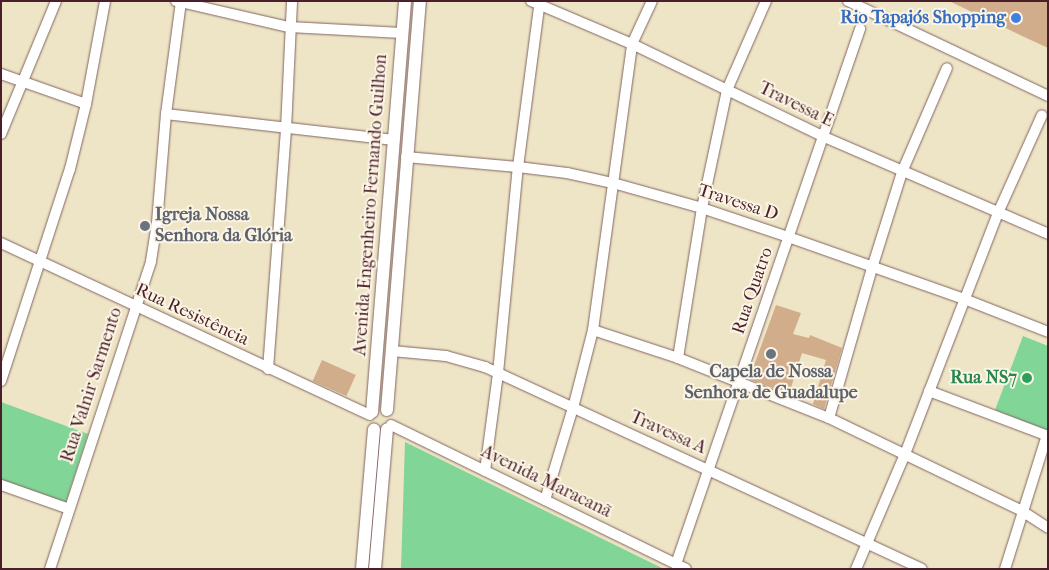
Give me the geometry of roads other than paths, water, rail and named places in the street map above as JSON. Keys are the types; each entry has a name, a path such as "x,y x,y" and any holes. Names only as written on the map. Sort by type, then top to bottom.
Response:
{"main road":[{"name":"Avenida Engenheiro Fernando Guilhon","path":"362,569 374,430 369,423 394,140 404,1"},
{"name":"Avenida Engenheiro Fernando Guilhon","path":"375,569 389,428 392,417 387,410 420,1"},
{"path":"371,414 379,408 387,410"},
{"path":"374,430 382,432 389,428"}],"street":[{"path":"1,134 56,1"},
{"path":"1,381 70,170 86,104 106,1"},
{"path":"268,369 286,130 289,27 292,1"},
{"path":"545,500 573,408 593,330 632,44 652,1"},
{"path":"678,358 702,208 727,90 766,1"},
{"path":"848,1 1048,96"},
{"path":"179,2 289,27 402,33"},
{"name":"Rua Valnir Sarmento","path":"50,569 151,261 179,2"},
{"path":"485,471 498,373 518,166 537,2"},
{"name":"Travessa E","path":"537,2 632,44 822,136 1048,234"},
{"name":"Rua Quatro","path":"681,567 708,469 740,381 860,29"},
{"path":"829,418 902,172 947,68"},
{"path":"1,74 86,104"},
{"path":"166,114 286,130 394,140"},
{"path":"856,569 905,454 998,213 1042,115"},
{"name":"Travessa D","path":"406,157 518,166 567,173 613,183 702,208 788,237 964,299 1048,332"},
{"name":"Rua Resistência","path":"1,243 268,369 371,414"},
{"path":"593,330 740,381 829,418 1022,511 1048,528"},
{"name":"Travessa A","path":"392,351 446,356 498,373 922,569"},
{"path":"929,391 1047,435 1005,569"},
{"name":"Avenida Maracanã","path":"389,428 485,471 681,567"},
{"path":"1,485 69,509"}],"place":[{"name":"Rio Tapajós Shopping","path":"1016,18"},
{"name":"Igreja Nossa Senhora da Glória","path":"145,226"},
{"name":"Capela de Nossa Senhora de Guadalupe","path":"771,354"},
{"name":"Rua NS7","path":"1027,378"}]}
